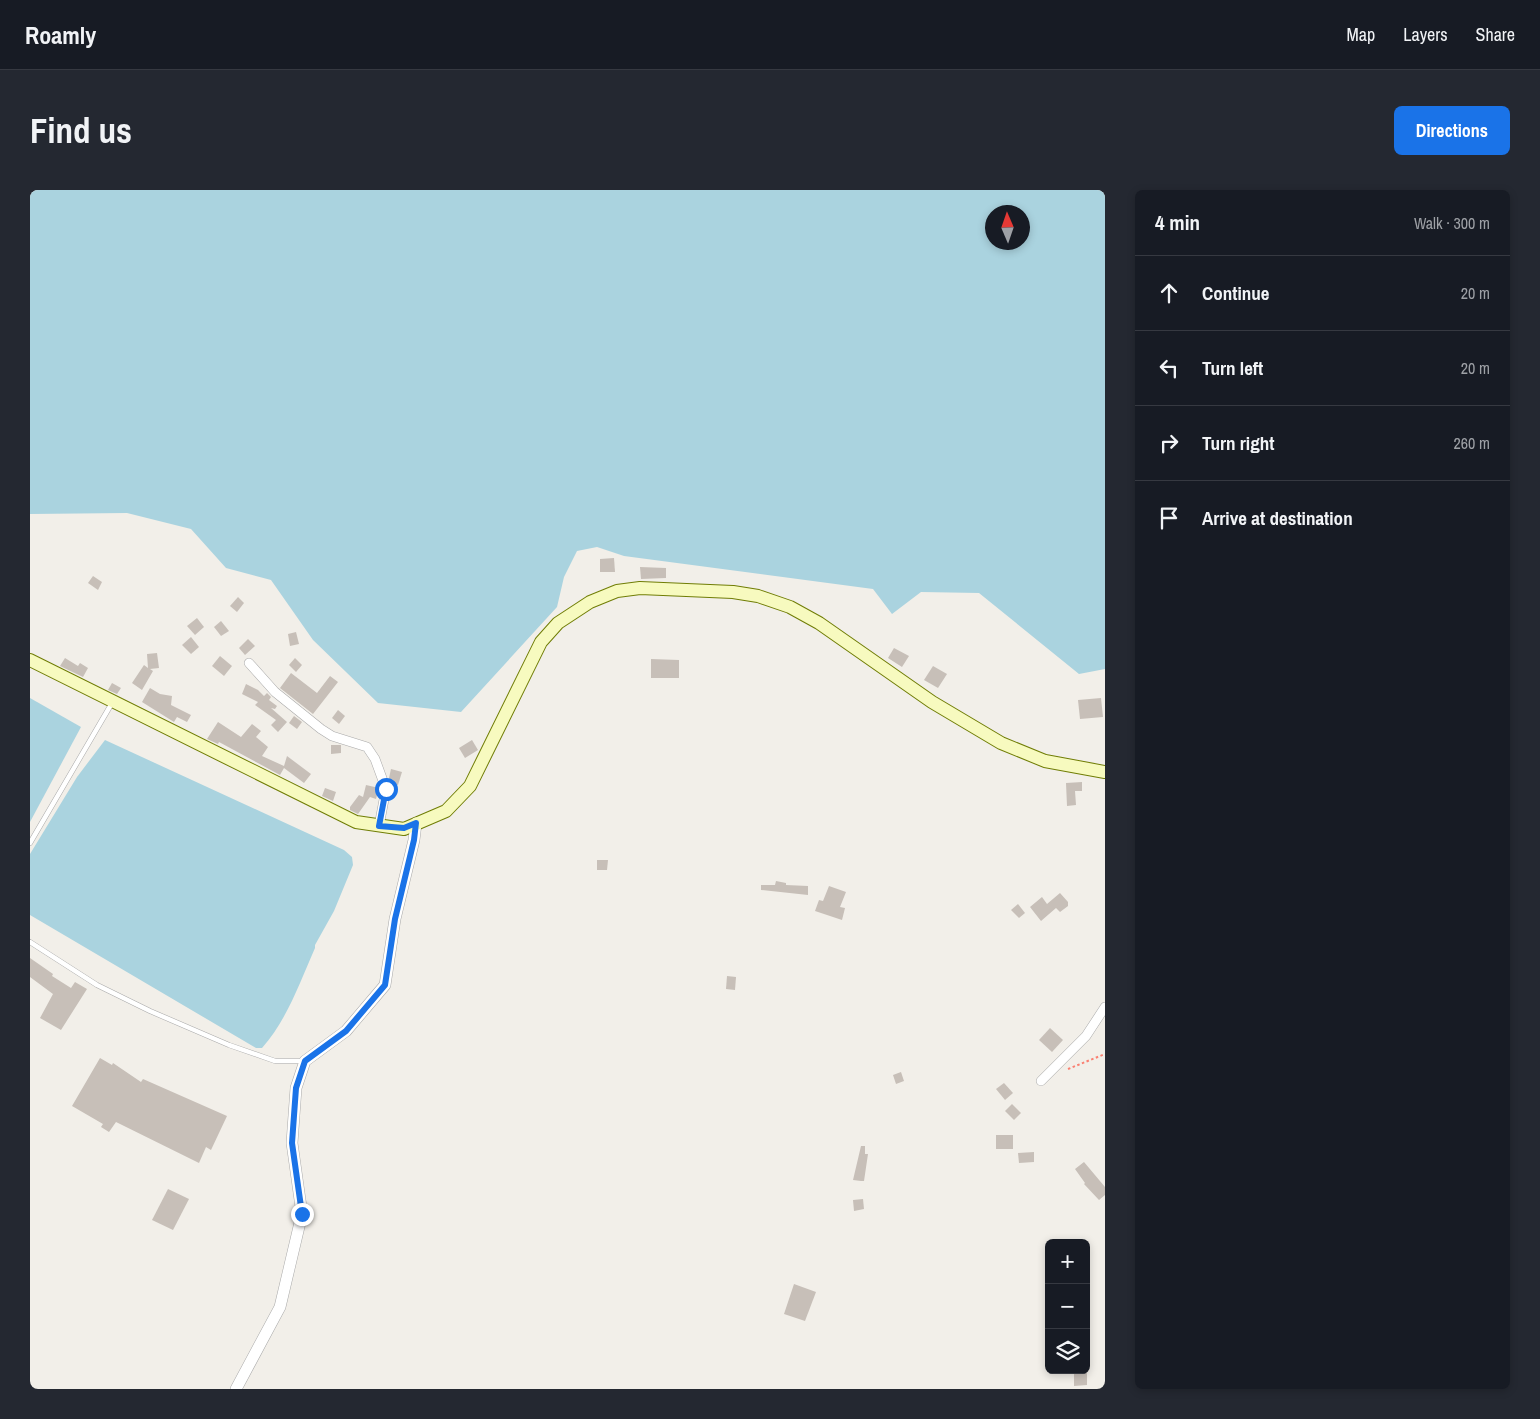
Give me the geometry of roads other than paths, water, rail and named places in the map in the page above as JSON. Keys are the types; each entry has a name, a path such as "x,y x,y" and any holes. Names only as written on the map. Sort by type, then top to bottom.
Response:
{"main road":[{"path":"30,660 356,822 404,828 446,810 470,786 541,642 558,623 590,602 617,591 640,588 733,592 758,596 790,607 820,623 932,702 1001,743 1045,761 1105,772"}],"street":[{"path":"249,663 275,692 321,729 332,736 367,747 375,759 386,789 379,826"},
{"path":"236,1389 280,1307 302,1214 292,1143 296,1088 305,1061 346,1031 385,985 395,919 414,840 416,823"},
{"path":"1040,1081 1086,1036 1105,1007"}],"lane":[{"path":"30,843 112,702"},
{"path":"30,942 98,985 220,1041 275,1060 305,1061"}],"water":[{"path":"30,190 1105,190 1105,669 1079,674 979,593 921,592 892,614 873,589 624,556 597,547 577,551 564,577 557,607 461,712 378,703 313,640 271,580 226,568 191,529 127,513 30,514"},
{"path":"30,698 81,727 30,822"},
{"path":"105,740 344,850 352,857 353,865 334,911 315,945 286,1013 262,1048 256,1048 30,915 30,854 77,777"}]}
